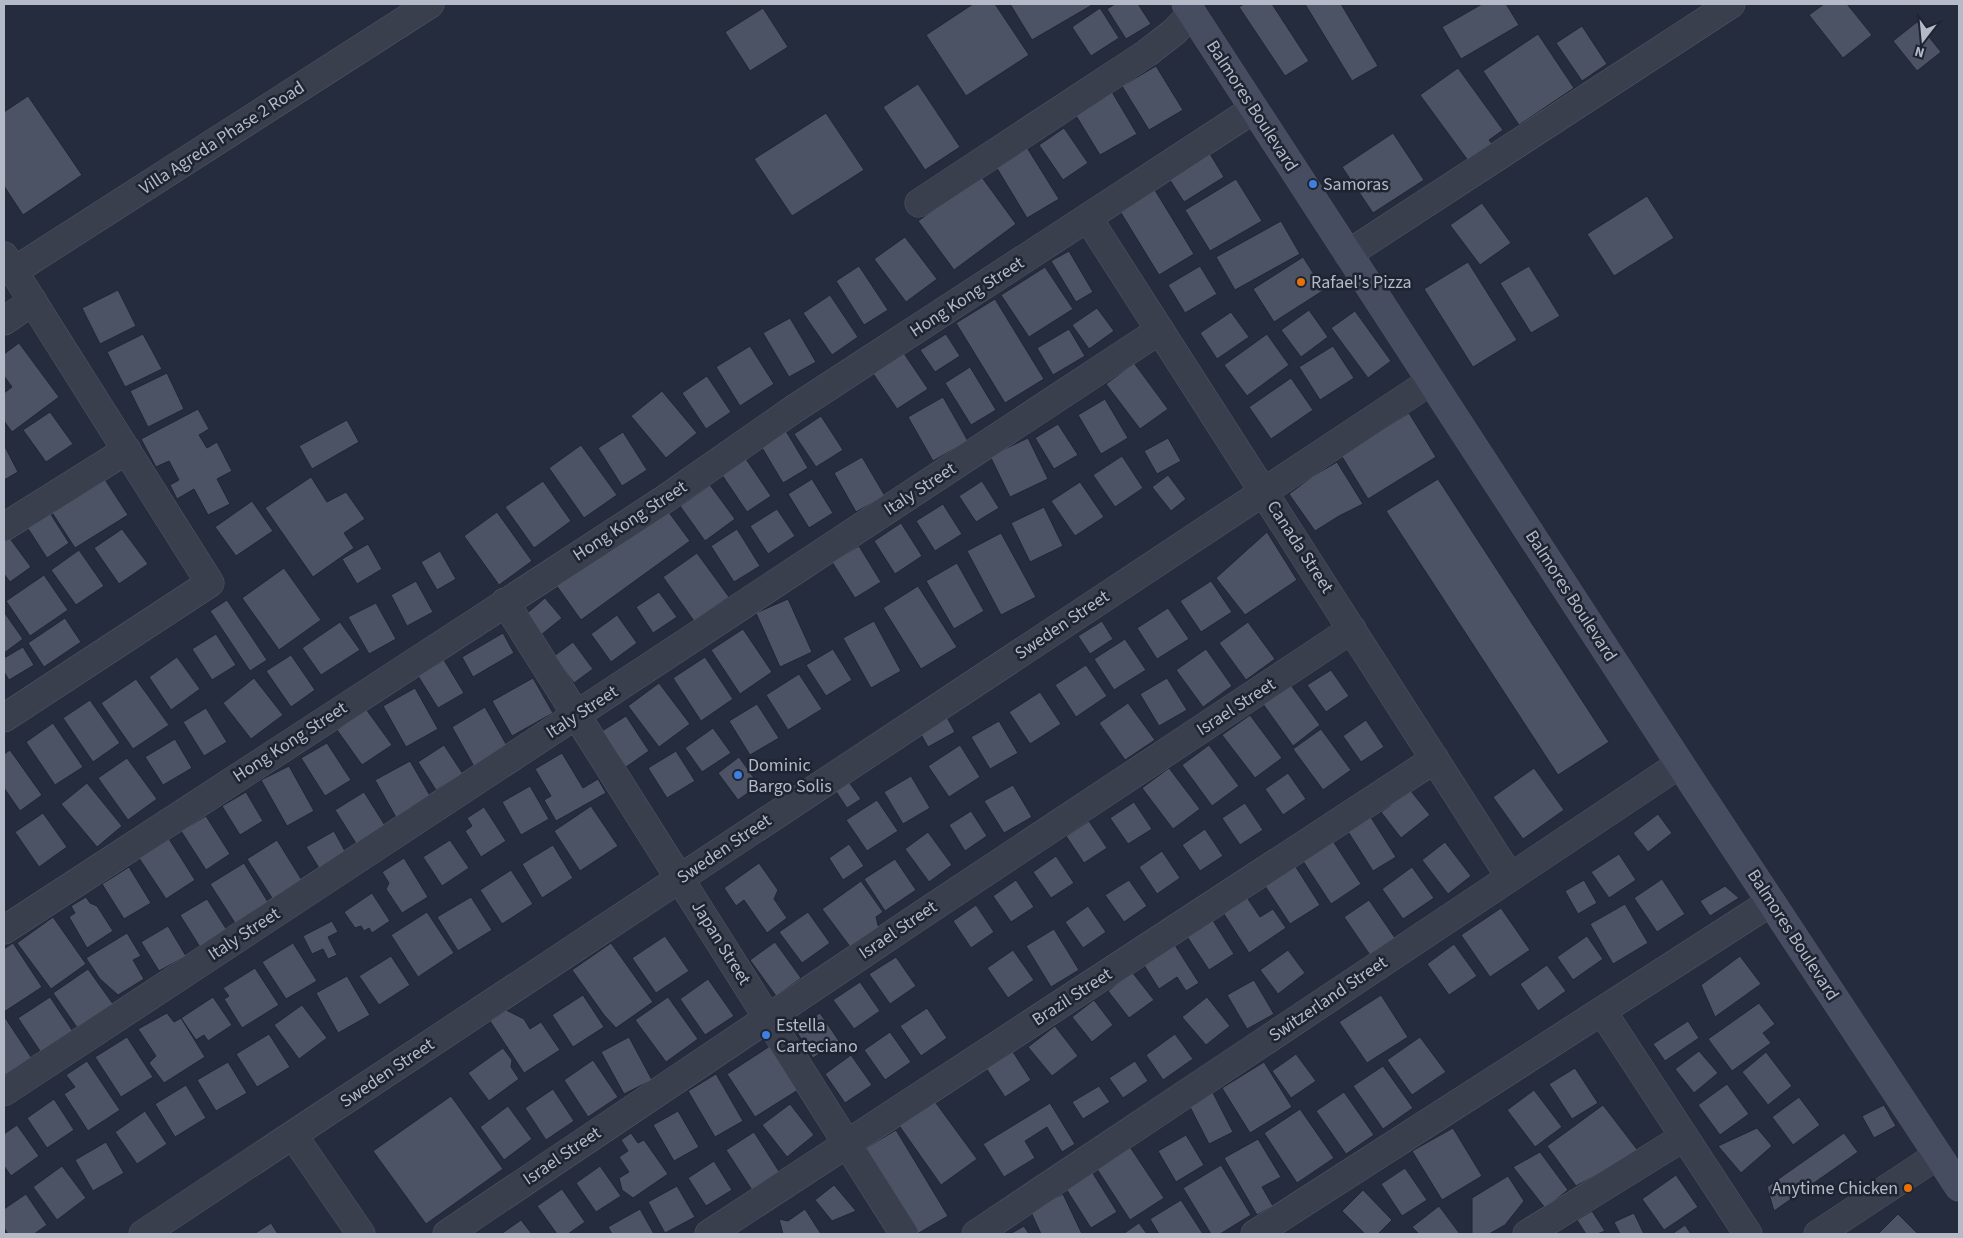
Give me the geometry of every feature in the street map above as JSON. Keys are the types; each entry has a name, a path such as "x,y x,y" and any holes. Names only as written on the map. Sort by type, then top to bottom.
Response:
{"main road":[{"name":"Balmores Boulevard","path":"1194,7 1254,110 1680,764 1959,1187"}],"street":[{"name":"Villa Agreda Phase 2 Road","path":"9,264 430,4"},
{"path":"1348,254 1731,4"},
{"path":"919,203 1147,53 1174,32 1194,7"},
{"name":"Hong Kong Street","path":"4,930 665,498 794,409 1254,110"},
{"name":"Canada Street","path":"1088,218 1510,877"},
{"path":"4,718 210,583 9,264"},
{"path":"4,321 33,301"},
{"name":"Italy Street","path":"4,1092 1160,330"},
{"name":"Sweden Street","path":"143,1234 1431,381"},
{"path":"4,527 126,450"},
{"name":"Japan Street","path":"505,602 904,1234"},
{"name":"Israel Street","path":"447,1234 768,1017 1352,629"},
{"name":"Brazil Street","path":"709,1234 1435,759"},
{"name":"Switzerland Street","path":"976,1234 1680,764"},
{"path":"1254,1234 1771,902"},
{"path":"1602,1011 1748,1234"},
{"path":"293,1135 361,1234"},
{"path":"1527,1234 1684,1137"},
{"path":"1818,1234 1938,1154"}],"building":[{"path":"973,4 995,4 1029,55 966,96 926,35"},
{"path":"1010,4 1091,4 1092,5 1032,40"},
{"path":"1115,4 1138,4 1151,24 1126,39 1107,9"},
{"path":"1244,4 1272,4 1309,61 1285,76 1239,7"},
{"path":"1305,4 1341,4 1378,66 1352,81"},
{"path":"1482,4 1506,4 1519,25 1461,59 1442,27"},
{"path":"1824,4 1847,4 1872,35 1843,58 1809,15"},
{"path":"763,8 788,47 750,71 725,32"},
{"path":"1100,8 1119,38 1091,56 1072,27"},
{"path":"1917,22 1941,52 1917,71 1893,41"},
{"path":"1582,26 1607,64 1582,81 1556,43"},
{"path":"1538,34 1574,88 1519,125 1483,71"},
{"path":"1156,66 1183,110 1149,130 1122,86"},
{"path":"1458,68 1503,130 1489,140 1496,149 1472,166 1420,95"},
{"path":"918,84 960,147 925,170 883,107"},
{"path":"1112,92 1137,134 1100,155 1075,114"},
{"path":"28,96 82,175 23,215 4,186 4,112"},
{"path":"826,113 864,170 792,216 754,159"},
{"path":"1064,128 1088,163 1063,180 1039,145"},
{"path":"1393,133 1424,180 1373,213 1342,167"},
{"path":"1026,146 1059,199 1027,218 995,165"},
{"path":"1207,149 1224,177 1184,202 1166,174"},
{"path":"981,176 1016,224 954,270 918,221"},
{"path":"1236,179 1262,221 1210,251 1185,210"},
{"path":"1153,187 1194,254 1159,275 1118,208"},
{"path":"1647,196 1674,238 1614,276 1587,234"},
{"path":"1482,203 1511,243 1480,265 1450,225"},
{"path":"1281,221 1300,254 1235,290 1216,257"},
{"path":"905,237 937,279 906,302 874,259"},
{"path":"1069,251 1093,292 1076,302 1051,261"},
{"path":"1303,257 1324,290 1274,322 1253,289"},
{"path":"1468,262 1517,340 1473,367 1424,289"},
{"path":"859,266 888,310 864,325 836,281"},
{"path":"1200,266 1217,294 1185,313 1168,285"},
{"path":"1529,266 1560,316 1531,333 1500,283"},
{"path":"1045,267 1073,309 1029,337 1001,295"},
{"path":"118,290 136,326 100,344 82,308"},
{"path":"830,295 858,337 832,355 803,313"},
{"path":"995,299 1044,379 1005,403 956,323"},
{"path":"1097,308 1114,331 1089,349 1072,325"},
{"path":"1309,310 1328,337 1301,357 1281,330"},
{"path":"1355,311 1391,361 1368,378 1331,328"},
{"path":"1231,312 1249,337 1217,359 1200,333"},
{"path":"790,318 816,362 789,377 763,333"},
{"path":"1069,329 1085,356 1053,375 1037,348"},
{"path":"143,334 162,369 125,387 107,352"},
{"path":"946,334 960,356 935,372 920,350"},
{"path":"1267,334 1289,365 1247,396 1224,365"},
{"path":"19,343 59,397 12,432 4,421 4,393 12,387 4,376 4,354"},
{"path":"750,346 774,384 740,406 716,367"},
{"path":"1333,346 1354,378 1320,400 1299,367"},
{"path":"903,352 928,389 897,409 872,372"},
{"path":"1134,363 1168,409 1140,429 1106,384"},
{"path":"970,367 996,410 971,425 945,383"},
{"path":"167,373 184,409 148,427 130,391"},
{"path":"707,376 731,412 706,429 682,393"},
{"path":"1291,378 1313,410 1271,439 1249,407"},
{"path":"662,391 697,433 666,458 631,416"},
{"path":"943,397 968,441 933,461 908,417"},
{"path":"1105,399 1128,438 1101,454 1078,415"},
{"path":"198,409 209,429 199,435 207,448 217,442 232,471 217,479 230,504 208,515 194,489 177,499 170,485 179,480 169,461 156,467 141,439"},
{"path":"50,412 73,444 46,462 23,430"},
{"path":"1409,413 1436,457 1368,499 1341,455"},
{"path":"821,416 843,450 816,467 794,434"},
{"path":"347,420 359,442 312,469 299,446"},
{"path":"1058,424 1078,455 1054,469 1035,438"},
{"path":"786,431 808,468 783,483 761,446"},
{"path":"623,432 647,470 622,486 598,448"},
{"path":"1028,438 1048,479 1010,497 990,456"},
{"path":"1168,438 1181,461 1157,474 1144,451"},
{"path":"4,445 18,472 4,480"},
{"path":"581,445 617,495 584,518 549,468"},
{"path":"1122,456 1143,488 1115,507 1093,475"},
{"path":"862,457 885,496 856,512 834,473"},
{"path":"746,459 771,496 747,512 722,475"},
{"path":"1337,462 1363,504 1315,531 1289,494 1313,476"},
{"path":"1168,475 1186,499 1171,511 1152,487"},
{"path":"311,477 327,502 346,492 365,519 344,533 354,548 313,577 265,508"},
{"path":"104,478 128,515 75,548 51,511"},
{"path":"812,479 833,513 809,528 788,494"},
{"path":"1438,479 1609,742 1558,775 1386,511"},
{"path":"543,481 571,521 534,548 505,507"},
{"path":"982,481 999,508 976,522 959,496"},
{"path":"1080,482 1104,517 1075,536 1051,501"},
{"path":"710,485 735,519 705,541 680,506"},
{"path":"252,501 273,531 236,556 215,527"},
{"path":"943,504 962,534 935,551 916,521"},
{"path":"665,507 690,541 581,620 556,585"},
{"path":"1044,507 1063,546 1030,562 1011,523"},
{"path":"777,509 795,536 768,554 750,526"},
{"path":"497,512 532,561 499,585 464,536"},
{"path":"50,513 69,543 47,558 27,527"},
{"path":"901,523 922,556 895,574 874,541"},
{"path":"122,529 148,564 119,584 94,548"},
{"path":"737,529 760,566 734,582 711,546"},
{"path":"1267,532 1297,580 1245,615 1216,578"},
{"path":"1001,533 1036,597 1001,615 967,551"},
{"path":"8,536 31,567 10,582 4,574 4,538"},
{"path":"368,544 382,569 357,584 342,559"},
{"path":"859,546 881,582 855,598 832,562"},
{"path":"79,550 104,586 76,605 51,570"},
{"path":"440,551 456,579 437,590 421,562"},
{"path":"697,553 729,597 694,621 663,577"},
{"path":"957,563 984,611 954,629 926,581"},
{"path":"284,568 321,620 279,650 242,598"},
{"path":"44,575 68,610 30,636 6,601"},
{"path":"416,581 433,612 407,626 391,595"},
{"path":"1211,581 1232,612 1201,632 1180,601"},
{"path":"918,586 957,647 921,669 883,608"},
{"path":"659,592 677,617 653,633 636,607"},
{"path":"545,598 562,618 541,635 525,615"},
{"path":"788,599 812,652 780,667 756,613"},
{"path":"227,600 267,660 250,671 210,611"},
{"path":"376,603 396,639 369,654 348,617"},
{"path":"1168,608 1189,639 1157,659 1137,628"},
{"path":"4,612 23,639 4,653"},
{"path":"617,615 637,643 611,662 591,634"},
{"path":"65,618 81,642 44,667 28,643"},
{"path":"874,621 901,671 871,688 843,638"},
{"path":"1102,621 1113,639 1090,654 1078,636"},
{"path":"340,622 360,650 321,675 302,648"},
{"path":"1248,622 1275,659 1246,680 1219,643"},
{"path":"743,629 772,672 740,694 711,650"},
{"path":"503,633 514,653 473,677 462,657"},
{"path":"216,634 236,665 212,680 192,649"},
{"path":"1125,639 1146,670 1114,690 1094,659"},
{"path":"573,642 593,669 574,683 554,656"},
{"path":"23,647 34,665 9,680 4,672 4,658"},
{"path":"833,649 852,680 826,696 806,665"},
{"path":"1206,649 1232,686 1203,707 1176,670"},
{"path":"291,655 315,690 291,707 266,671"},
{"path":"177,657 200,689 171,710 149,677"},
{"path":"705,657 733,699 701,721 673,678"},
{"path":"444,660 464,693 438,708 418,676"},
{"path":"1086,665 1107,696 1076,717 1055,685"},
{"path":"1331,670 1349,696 1326,712 1307,685"},
{"path":"799,674 822,709 788,730 766,695"},
{"path":"254,678 283,715 251,739 223,703"},
{"path":"533,678 553,713 512,736 492,701"},
{"path":"1167,678 1187,710 1159,726 1140,694"},
{"path":"136,679 169,725 133,749 101,703"},
{"path":"659,683 690,724 659,747 628,706"},
{"path":"1290,684 1320,725 1293,746 1263,704"},
{"path":"415,688 438,729 406,747 383,706"},
{"path":"1040,692 1061,724 1030,744 1009,712"},
{"path":"90,700 120,743 93,762 63,718"},
{"path":"1128,703 1155,740 1125,760 1099,723"},
{"path":"757,704 779,738 750,755 729,721"},
{"path":"485,707 510,751 476,770 452,727"},
{"path":"206,708 227,742 204,756 183,722"},
{"path":"366,709 392,745 362,765 337,730"},
{"path":"944,712 955,732 928,747 917,727"},
{"path":"1250,715 1282,758 1255,778 1222,735"},
{"path":"626,716 649,751 626,767 602,731"},
{"path":"1366,720 1384,747 1361,762 1343,736"},
{"path":"999,721 1018,753 990,769 971,737"},
{"path":"53,723 83,767 55,785 26,742"},
{"path":"713,728 731,753 702,772 685,748"},
{"path":"1321,729 1351,770 1323,790 1293,749"},
{"path":"175,739 192,768 163,785 145,757"},
{"path":"327,743 351,780 325,796 301,758"},
{"path":"444,745 463,774 436,790 418,762"},
{"path":"960,745 980,777 949,797 928,766"},
{"path":"1209,745 1239,786 1212,806 1182,765"},
{"path":"10,750 42,795 20,811 4,788 4,754"},
{"path":"676,751 695,781 667,798 648,768"},
{"path":"562,753 583,788 598,779 606,793 556,821 544,800 551,796 535,769"},
{"path":"739,757 759,785 738,800 718,773"},
{"path":"127,758 157,799 128,820 98,778"},
{"path":"410,761 432,799 397,819 375,780"},
{"path":"289,766 314,811 287,826 261,780"},
{"path":"1169,768 1200,809 1173,829 1142,788"},
{"path":"1534,768 1564,810 1523,839 1493,797"},
{"path":"1288,773 1306,799 1283,815 1265,789"},
{"path":"844,775 861,799 847,808 831,784"},
{"path":"911,776 930,808 903,824 884,792"},
{"path":"87,783 122,826 97,847 61,804"},
{"path":"1013,785 1032,817 1004,833 984,801"},
{"path":"530,786 549,819 521,835 502,802"},
{"path":"1407,786 1430,815 1401,838 1381,812 1391,805 1388,801"},
{"path":"246,792 263,821 240,835 222,806"},
{"path":"364,792 386,827 357,845 335,810"},
{"path":"877,800 898,831 867,851 846,820"},
{"path":"1134,802 1152,829 1128,844 1110,818"},
{"path":"1245,803 1263,830 1240,845 1222,818"},
{"path":"591,806 618,846 580,871 554,831"},
{"path":"484,807 506,841 481,857 465,831 472,826 467,818"},
{"path":"971,811 987,836 965,851 949,825"},
{"path":"43,813 67,847 39,867 15,832"},
{"path":"1658,814 1672,833 1648,852 1633,833"},
{"path":"206,816 230,854 206,870 181,831"},
{"path":"1370,816 1396,857 1373,871 1347,830"},
{"path":"1089,821 1107,848 1084,863 1066,836"},
{"path":"1205,829 1223,856 1200,871 1182,845"},
{"path":"334,831 346,853 319,868 306,847"},
{"path":"928,832 952,865 929,882 905,849"},
{"path":"1331,838 1361,884 1331,904 1301,858"},
{"path":"169,839 195,880 166,899 139,858"},
{"path":"277,840 303,882 274,901 247,859"},
{"path":"450,840 469,868 442,886 423,857"},
{"path":"1445,842 1471,876 1448,894 1422,860"},
{"path":"849,844 864,866 843,880 829,858"},
{"path":"553,845 573,878 542,898 522,864"},
{"path":"1162,851 1180,878 1157,894 1139,867"},
{"path":"1619,854 1636,880 1609,898 1591,872"},
{"path":"1056,856 1074,883 1051,898 1033,872"},
{"path":"404,858 428,897 402,913 386,889 389,883 382,872"},
{"path":"895,859 916,890 885,911 864,879"},
{"path":"244,863 268,902 235,923 210,884"},
{"path":"759,863 778,890 774,899 787,918 767,933 744,900 736,906 724,888"},
{"path":"1294,864 1320,905 1290,924 1263,883"},
{"path":"129,867 151,903 124,919 102,884"},
{"path":"1412,867 1434,898 1403,919 1382,889"},
{"path":"511,870 533,904 502,924 480,890"},
{"path":"1662,879 1685,914 1657,932 1634,898"},
{"path":"1016,880 1034,907 1011,922 993,896"},
{"path":"1129,880 1147,906 1124,922 1105,895"},
{"path":"1584,880 1597,903 1578,914 1565,891"},
{"path":"861,881 883,912 876,917 880,933 854,952 822,909"},
{"path":"1725,886 1739,898 1710,916 1700,901"},
{"path":"372,893 390,921 372,933 369,928 364,931 361,926 355,928 344,912"},
{"path":"1246,896 1260,917 1273,909 1286,928 1249,953 1222,911"},
{"path":"86,897 90,903 97,906 113,931 87,948 69,917 75,913 71,906"},
{"path":"471,897 492,930 458,951 437,917"},
{"path":"207,899 232,938 205,955 180,915"},
{"path":"1369,900 1395,938 1370,955 1344,917"},
{"path":"1625,904 1648,943 1613,964 1590,924"},
{"path":"976,905 994,932 971,948 953,921"},
{"path":"1088,906 1106,932 1083,948 1065,922"},
{"path":"1501,908 1530,950 1490,977 1461,935"},
{"path":"427,912 454,953 418,977 391,935"},
{"path":"808,912 830,943 802,963 779,932"},
{"path":"53,917 86,964 51,989 17,943"},
{"path":"1212,919 1234,954 1209,970 1186,935"},
{"path":"332,921 338,932 328,937 337,955 328,959 323,949 312,954 303,936"},
{"path":"168,926 186,956 159,971 141,942"},
{"path":"1054,929 1079,970 1051,987 1026,946"},
{"path":"127,933 141,956 133,960 144,979 118,995 100,979 86,958"},
{"path":"665,936 689,971 656,993 632,958"},
{"path":"1587,936 1603,959 1573,980 1557,957"},
{"path":"775,942 801,978 776,996 750,960"},
{"path":"1173,942 1199,983 1186,991 1177,977 1159,989 1142,962"},
{"path":"13,943 42,987 4,1012 4,949"},
{"path":"293,943 317,981 286,999 262,962"},
{"path":"611,943 653,1002 616,1028 604,1015 572,970"},
{"path":"1454,944 1477,976 1449,995 1427,964"},
{"path":"1013,950 1034,980 1008,998 987,968"},
{"path":"1288,950 1305,973 1278,994 1260,970"},
{"path":"391,956 410,985 379,1005 359,976"},
{"path":"1740,956 1761,984 1715,1017 1701,985"},
{"path":"896,957 916,986 890,1004 869,974"},
{"path":"1547,965 1566,991 1538,1011 1520,984"},
{"path":"255,968 279,1005 242,1028 224,999 229,996 223,988"},
{"path":"88,969 118,1011 83,1036 53,993"},
{"path":"1132,972 1154,1000 1129,1018 1108,991"},
{"path":"347,976 370,1015 338,1033 316,993"},
{"path":"708,979 734,1016 705,1035 680,999"},
{"path":"1254,980 1274,1014 1247,1029 1227,995"},
{"path":"860,982 880,1011 854,1029 833,1000"},
{"path":"583,995 604,1027 573,1047 552,1015"},
{"path":"1381,995 1408,1037 1367,1063 1339,1022"},
{"path":"50,997 78,1039 46,1060 18,1018"},
{"path":"213,997 232,1025 208,1041 204,1035 196,1040 181,1018"},
{"path":"668,997 698,1039 666,1062 635,1020"},
{"path":"1207,997 1230,1026 1206,1045 1182,1017"},
{"path":"1094,1000 1113,1025 1092,1042 1072,1017"},
{"path":"1759,1003 1775,1024 1763,1033 1771,1043 1732,1071 1708,1039"},
{"path":"302,1005 327,1038 299,1059 274,1025"},
{"path":"927,1008 947,1038 921,1056 900,1026"},
{"path":"506,1010 524,1019 530,1029 541,1022 560,1050 524,1073 490,1021"},
{"path":"167,1013 174,1022 181,1018 205,1057 164,1083 149,1063 156,1056 138,1029"},
{"path":"820,1013 839,1041 813,1058 795,1029"},
{"path":"4,1016 33,1060 4,1079"},
{"path":"1688,1021 1699,1038 1665,1061 1653,1044"},
{"path":"1055,1026 1078,1056 1052,1076 1028,1047"},
{"path":"890,1032 911,1062 885,1080 864,1050"},
{"path":"269,1034 290,1067 257,1087 236,1054"},
{"path":"1175,1034 1193,1059 1163,1080 1146,1055"},
{"path":"127,1037 153,1077 121,1097 95,1057"},
{"path":"629,1037 652,1080 624,1094 601,1052"},
{"path":"1420,1037 1446,1072 1412,1095 1387,1060"},
{"path":"770,1046 798,1090 755,1117 727,1074"},
{"path":"503,1048 512,1060 511,1067 519,1079 489,1101 468,1073"},
{"path":"1699,1051 1718,1073 1694,1093 1675,1069"},
{"path":"1013,1052 1031,1080 1005,1097 986,1068"},
{"path":"1766,1052 1792,1086 1768,1105 1742,1072"},
{"path":"1296,1054 1316,1081 1291,1098 1272,1071"},
{"path":"851,1055 872,1085 845,1103 825,1074"},
{"path":"593,1060 618,1097 588,1117 564,1080"},
{"path":"87,1061 120,1110 88,1131 64,1094 75,1087 66,1075"},
{"path":"1135,1061 1148,1081 1123,1098 1109,1078"},
{"path":"228,1062 247,1093 216,1111 197,1080"},
{"path":"1264,1062 1292,1107 1250,1133 1222,1088"},
{"path":"1383,1066 1413,1108 1383,1129 1353,1086"},
{"path":"1575,1068 1598,1103 1572,1119 1549,1084"},
{"path":"716,1074 743,1121 715,1137 688,1091"},
{"path":"1727,1084 1749,1114 1720,1135 1698,1105"},
{"path":"186,1085 206,1118 175,1137 155,1104"},
{"path":"1099,1086 1110,1102 1083,1119 1072,1102"},
{"path":"553,1089 574,1121 546,1140 525,1108"},
{"path":"1534,1090 1562,1127 1535,1147 1507,1110"},
{"path":"1212,1091 1233,1132 1209,1144 1188,1103"},
{"path":"1344,1092 1374,1135 1346,1154 1316,1111"},
{"path":"451,1096 503,1169 426,1224 373,1151"},
{"path":"1799,1097 1820,1125 1793,1145 1772,1117"},
{"path":"54,1099 74,1130 47,1148 27,1118"},
{"path":"933,1099 977,1159 941,1185 898,1124"},
{"path":"1050,1103 1075,1144 1062,1152 1047,1127 1025,1141 1035,1158 1004,1177 983,1144"},
{"path":"790,1104 814,1135 787,1157 762,1125"},
{"path":"1603,1105 1639,1152 1576,1186 1547,1146"},
{"path":"1884,1105 1896,1126 1874,1138 1862,1116"},
{"path":"508,1106 532,1139 504,1160 480,1127"},
{"path":"1300,1109 1334,1158 1297,1183 1264,1133"},
{"path":"145,1111 167,1144 137,1164 115,1132"},
{"path":"678,1111 699,1147 674,1161 653,1125"},
{"path":"17,1125 39,1156 11,1176 4,1166 4,1134"},
{"path":"1453,1128 1482,1176 1442,1200 1412,1151"},
{"path":"1757,1128 1772,1146 1741,1173 1718,1146"},
{"path":"896,1130 948,1216 917,1234 866,1148"},
{"path":"754,1132 780,1173 752,1190 726,1150"},
{"path":"631,1133 638,1143 644,1140 668,1174 633,1198 622,1190 619,1178 629,1172 619,1157 628,1151 621,1140"},
{"path":"1844,1133 1858,1152 1774,1211 1767,1187"},
{"path":"1186,1135 1204,1165 1176,1182 1158,1151"},
{"path":"1258,1139 1281,1177 1262,1187 1273,1206 1257,1215 1224,1158"},
{"path":"106,1142 124,1173 93,1191 75,1160"},
{"path":"1130,1147 1164,1198 1130,1220 1097,1169"},
{"path":"1540,1152 1568,1190 1545,1208 1513,1167"},
{"path":"714,1161 732,1190 706,1206 688,1178"},
{"path":"1221,1165 1251,1215 1220,1234 1211,1234 1183,1188"},
{"path":"62,1166 86,1198 57,1220 33,1187"},
{"path":"600,1166 621,1196 596,1212 576,1183"},
{"path":"1089,1167 1117,1212 1091,1228 1063,1184"},
{"path":"1405,1168 1427,1200 1402,1216 1381,1184"},
{"path":"1676,1175 1698,1207 1664,1230 1642,1199"},
{"path":"1508,1176 1524,1201 1505,1225 1489,1234 1472,1234 1472,1198"},
{"path":"834,1185 856,1211 832,1221 815,1200"},
{"path":"677,1186 695,1217 665,1233 648,1202"},
{"path":"562,1189 585,1222 568,1234 557,1234 537,1206"},
{"path":"1363,1190 1392,1220 1378,1234 1365,1234 1342,1211"},
{"path":"26,1194 47,1225 34,1234 8,1234 4,1228 4,1209"},
{"path":"1063,1194 1082,1234 1041,1234 1030,1210"},
{"path":"1181,1200 1203,1234 1159,1234 1150,1219"},
{"path":"1439,1206 1460,1234 1419,1234 1412,1227"},
{"path":"640,1209 654,1234 612,1234 608,1227"},
{"path":"805,1209 821,1234 783,1234 779,1219 788,1221"},
{"path":"1592,1211 1605,1231 1597,1234 1586,1234 1577,1220"},
{"path":"1634,1213 1644,1234 1620,1234 1614,1222"},
{"path":"1898,1214 1918,1234 1878,1234"},
{"path":"521,1220 532,1234 501,1234"},
{"path":"271,1223 278,1234 254,1234"},
{"path":"1139,1223 1147,1234 1123,1234"},
{"path":"1685,1225 1691,1234 1672,1234"},
{"path":"1024,1226 1029,1234 1010,1234"}],"place":[{"name":"Samoras","path":"1313,184"},
{"name":"Rafael's Pizza","path":"1301,282"},
{"name":"Dominic Bargo Solis","path":"738,775"},
{"name":"Estella Carteciano","path":"766,1035"},
{"name":"Anytime Chicken","path":"1908,1188"}]}
